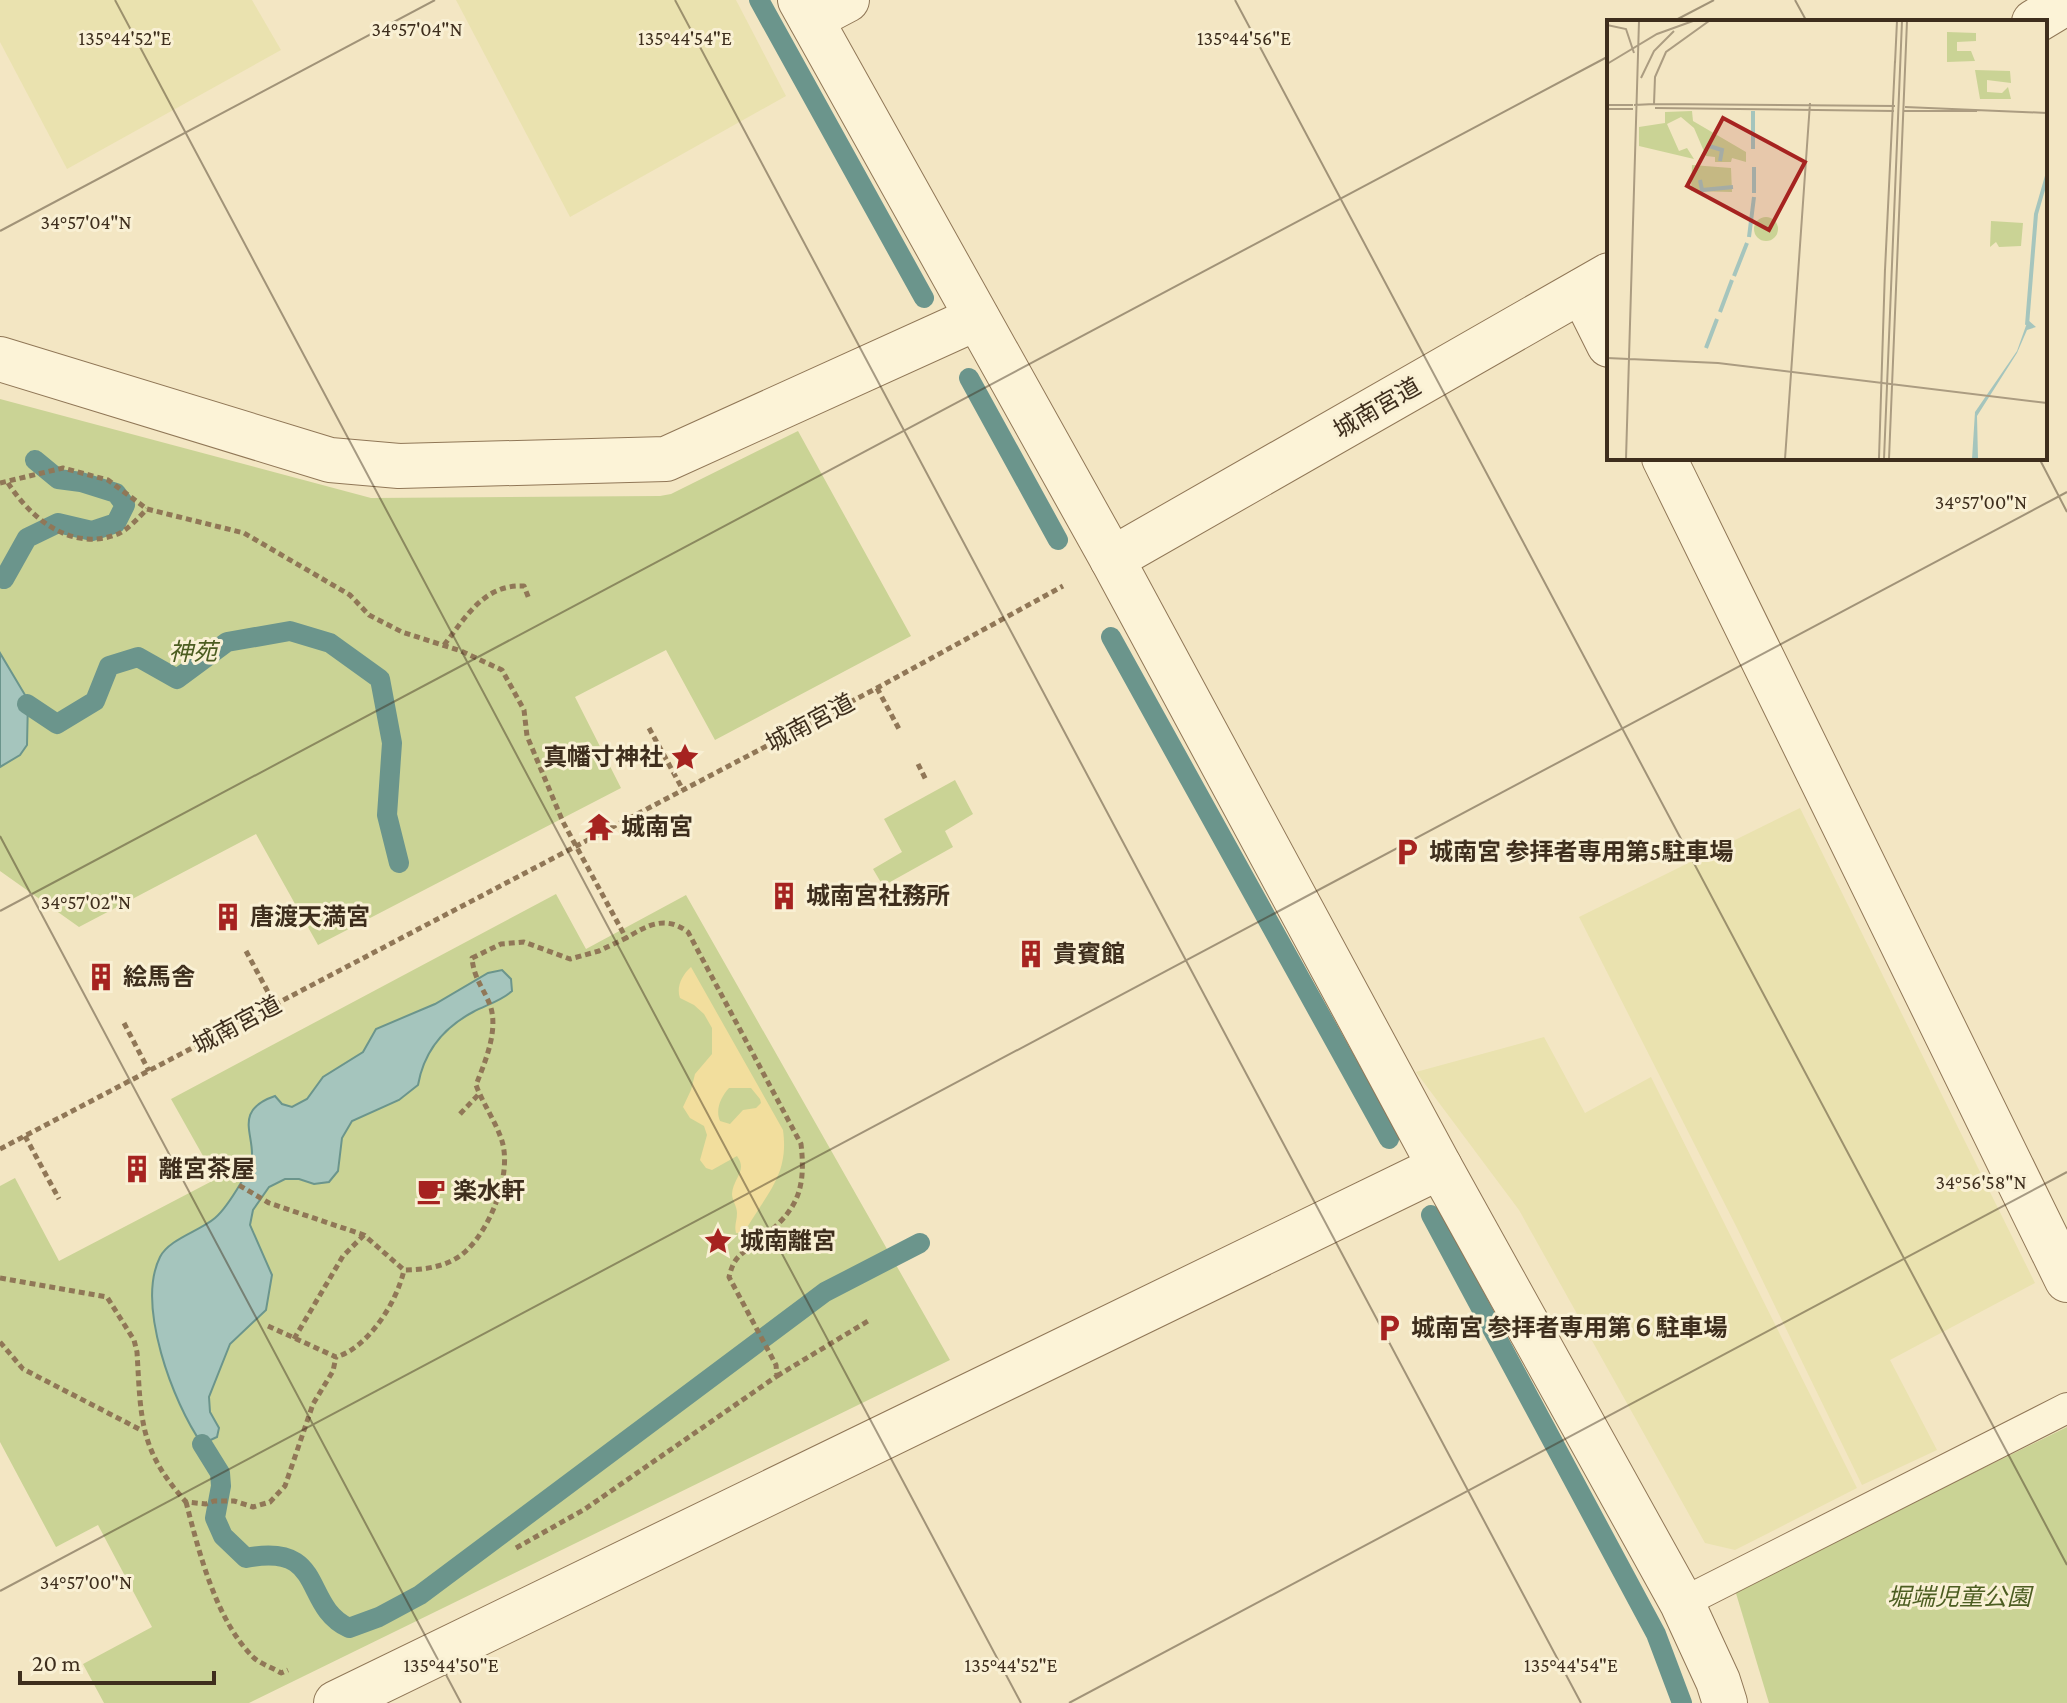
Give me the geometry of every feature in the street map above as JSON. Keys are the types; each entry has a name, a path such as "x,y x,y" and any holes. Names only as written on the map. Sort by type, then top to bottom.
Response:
{"street":[{"path":"2037,20 2067,2"},
{"path":"819,6 977,318 1112,559 1440,1167 1682,1603 1725,1703"},
{"path":"1596,283 1607,335"},
{"name":"城南宮道","path":"1112,559 1596,283"},
{"path":"0,359 330,460 399,466 666,459 977,318"},
{"path":"1665,460 2067,1280"},
{"path":"336,1703 1440,1167"}],"lane":[{"path":"1682,1603 2067,1408"}],"path":[{"path":"0,483 63,468 108,480 147,509 244,533 350,595 369,615 402,632 444,645 502,670 524,710 527,736 563,822 626,938"},
{"path":"8,483 22,504 53,530 76,538 98,539 122,533 147,509"},
{"name":"城南宮道","path":"0,1149 877,688 1112,559"},
{"path":"444,645 483,597 506,585 524,586 529,599"},
{"path":"877,688 899,729"},
{"path":"649,728 683,790"},
{"path":"918,764 926,780"},
{"path":"237,1184 269,1203 364,1235 404,1270 438,1266 466,1252 494,1208 504,1180 502,1143 476,1085 491,1039 491,1008 474,976 472,958 501,944 524,942 570,959 599,951 650,924 663,922 678,925 688,932 801,1144 804,1172 800,1194 781,1222 733,1260 729,1277 776,1365 777,1376"},
{"path":"246,951 275,1005"},
{"path":"124,1023 149,1071"},
{"path":"460,1114 479,1094"},
{"path":"25,1136 59,1199"},
{"path":"294,1339 343,1256 364,1235"},
{"path":"268,1326 336,1357 352,1353 400,1289 404,1270"},
{"path":"0,1278 107,1297 134,1340 142,1430 163,1477 186,1502 199,1553 227,1621 255,1659 281,1673 295,1667"},
{"path":"506,1554 585,1509 777,1376 868,1321"},
{"path":"0,1342 23,1369 142,1430"},
{"path":"186,1502 206,1504 234,1501 253,1507 270,1502 285,1486 313,1404 333,1371 336,1357"}],"shaded area":[{"path":"0,0 252,0 281,50 67,169 0,42"},
{"path":"456,0 736,0 786,96 570,217"},
{"path":"1800,808 2035,1283 1890,1360 1937,1450 1862,1485 1737,1228 1579,917"},
{"path":"1544,1037 1585,1113 1651,1077 1857,1488 1735,1550 1705,1543 1519,1210 1416,1072"}],"green space":[{"name":"神苑","path":"0,399 371,498 660,496 671,494 798,431 911,636 715,740 666,650 575,697 621,788 318,945 256,834 79,927 0,871"},
{"path":"955,780 973,814 945,831 953,847 883,886 873,869 902,852 884,819"},
{"path":"556,894 586,949 686,895 950,1360 249,1703 104,1703 83,1664 152,1627 98,1525 56,1547 0,1442 0,1186 15,1178 59,1261 216,1179 171,1099"},
{"name":"堀端児童公園","path":"2067,1427 2067,1703 1769,1703 1735,1590"}],"sand":[{"path":"691,967 783,1130 783,1158 776,1181 748,1226 740,1233 736,1233 737,1210 732,1194 741,1170 740,1161 737,1156 712,1170 706,1168 700,1160 707,1135 704,1126 690,1118 683,1107 695,1074 712,1054 712,1028 704,1014 680,998 679,994 679,985","holes":["729,1088 751,1088 761,1103 756,1108 743,1110 730,1124 720,1121 720,1103"]}],"water":[{"path":"0,653 28,700 27,745 20,755 0,767"},
{"path":"502,970 511,979 512,991 462,1018 444,1033 430,1051 418,1085 399,1100 352,1121 342,1138 338,1171 329,1182 314,1184 285,1179 269,1187 253,1210 250,1225 272,1275 266,1310 230,1344 209,1397 210,1412 219,1428 217,1437 202,1444 180,1404 161,1353 152,1301 154,1277 164,1251 215,1218 247,1173 252,1151 249,1120 252,1111 275,1096 282,1104 292,1107 307,1099 323,1077 363,1052 376,1029 435,1004 488,973"}],"waterway":[{"path":"759,0 924,298"},
{"path":"969,378 1058,540"},
{"path":"4,579 27,538 58,523 92,531 116,523 125,505 116,493 81,482 58,479 35,460"},
{"path":"27,704 57,724 95,701 109,666 138,657 177,679 227,642 290,631 330,643 380,679 392,743 387,815 399,863"},
{"path":"1111,637 1389,1139"},
{"path":"1431,1215 1656,1634 1682,1703"},
{"path":"202,1444 220,1473 221,1486 215,1518 223,1536 246,1558 272,1556 290,1559 302,1567 324,1606 334,1618 349,1628 379,1617 420,1595 825,1292 920,1243"}],"place":[{"name":"真幡寸神社","path":"685,757"},
{"name":"城南宮","path":"599,827"},
{"name":"城南宮 参拝者専用第5駐車場","path":"1407,852"},
{"name":"城南宮社務所","path":"784,896"},
{"name":"唐渡天満宮","path":"228,917"},
{"name":"貴賓館","path":"1031,954"},
{"name":"絵馬舎","path":"101,977"},
{"name":"離宮茶屋","path":"137,1169"},
{"name":"楽水軒","path":"431,1191"},
{"name":"城南離宮","path":"718,1241"},
{"name":"城南宮 参拝者専用第６駐車場","path":"1389,1328"}]}
